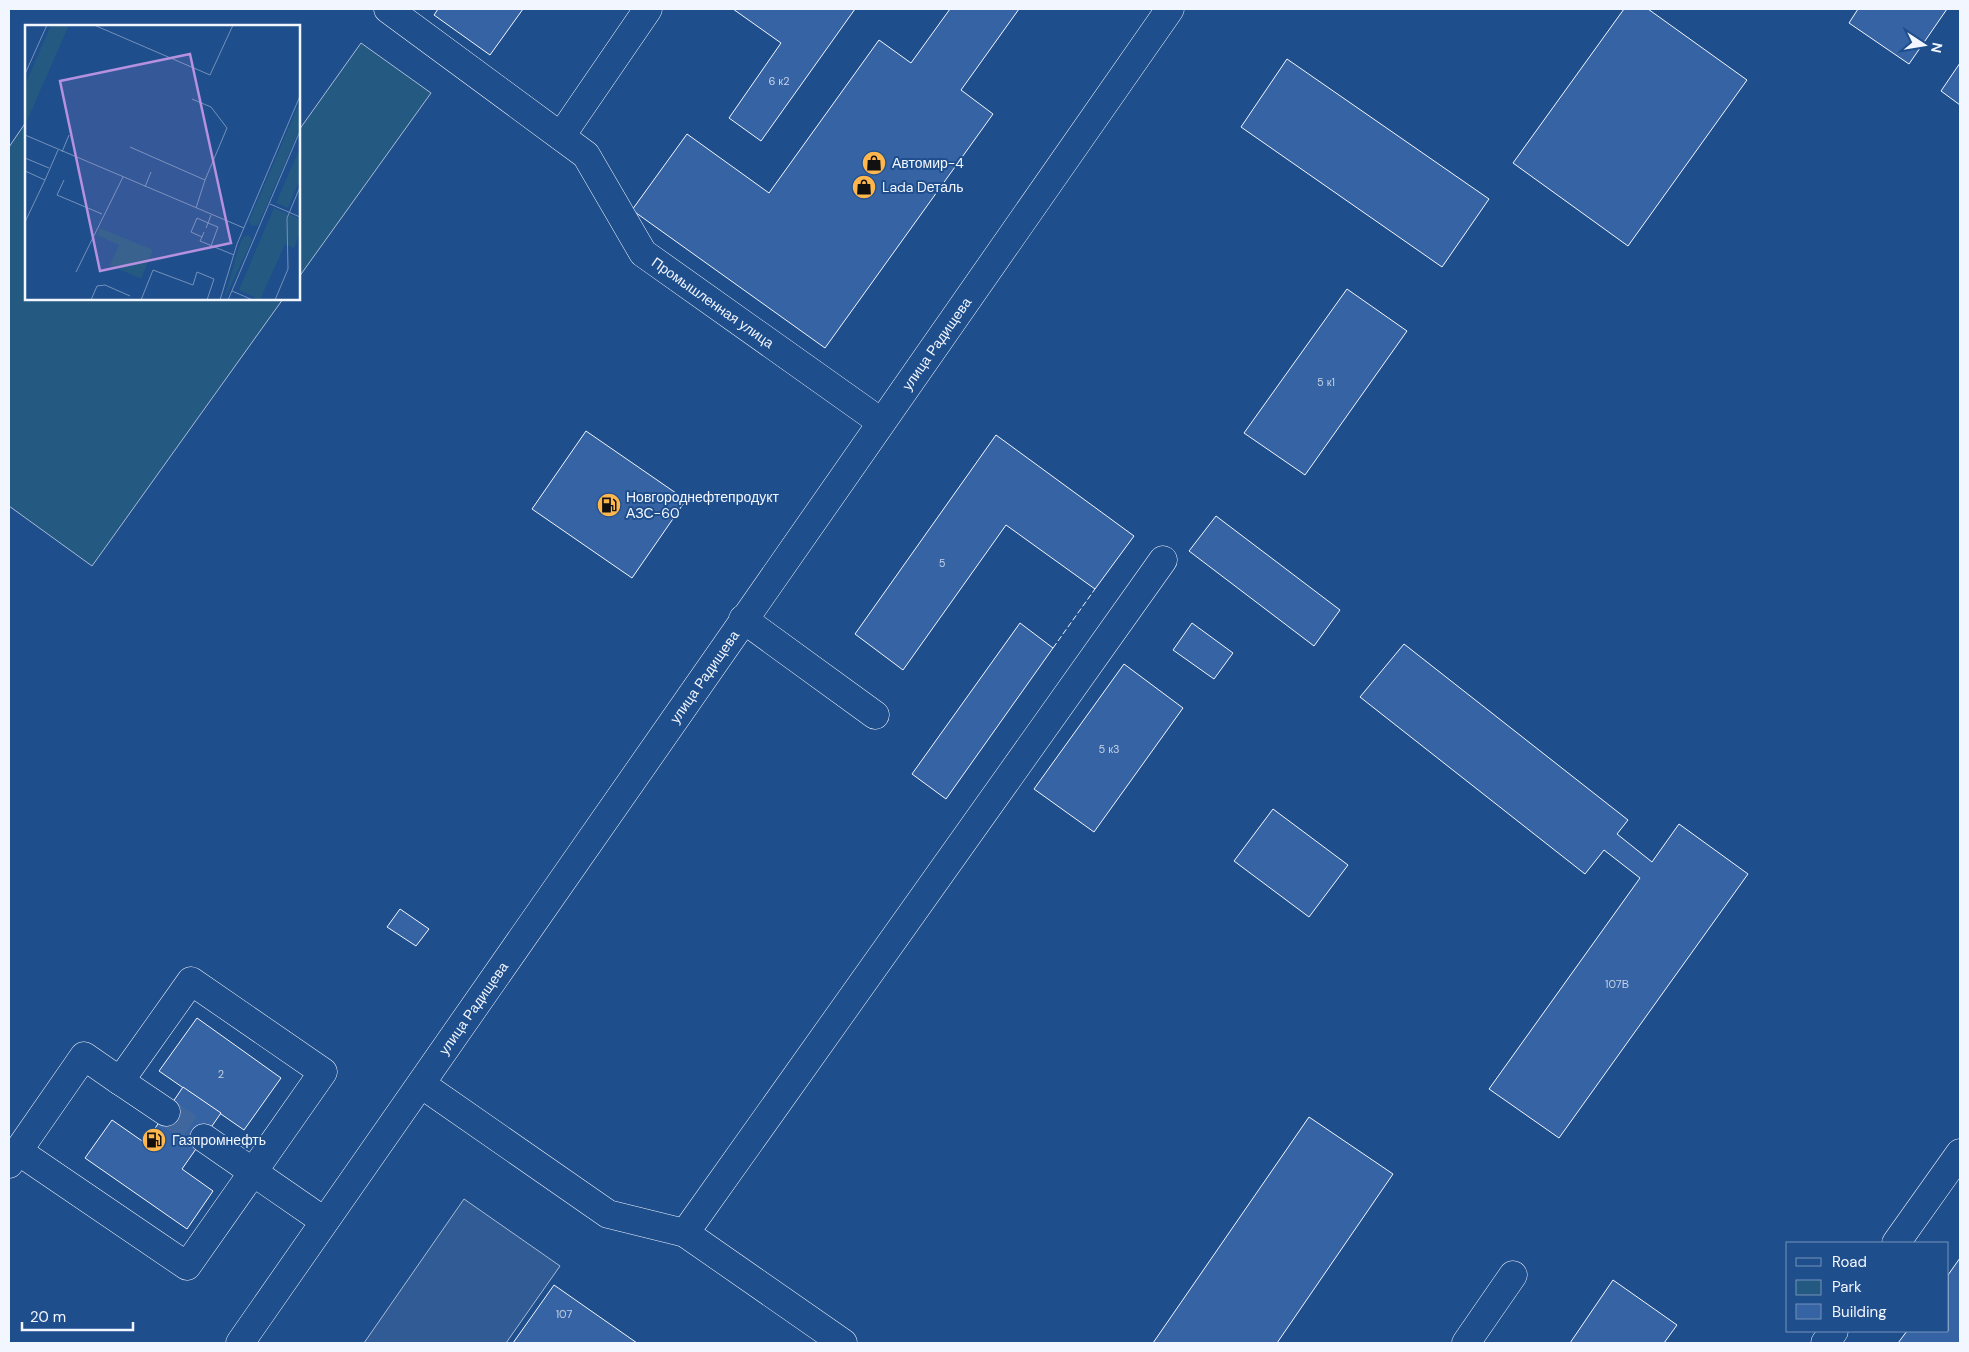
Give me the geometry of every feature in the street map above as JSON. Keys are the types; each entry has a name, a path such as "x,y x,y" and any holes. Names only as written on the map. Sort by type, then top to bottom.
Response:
{"street":[{"name":"Промышленная улица","path":"388,9 586,156 643,252 881,422"},
{"path":"561,136 648,9"},
{"name":"улица Радищева","path":"240,1343 1170,9"},
{"path":"685,1233 1163,560"},
{"path":"743,619 875,715"},
{"path":"120,1081 191,981 323,1072 187,1266 13,1157 84,1056 120,1081 166,1112"},
{"path":"421,1084 608,1214 685,1233 843,1343"},
{"path":"204,1138 324,1221"},
{"path":"1897,1242 1960,1153"},
{"path":"1466,1343 1513,1275"},
{"path":"1825,1343 1833,1332"}],"green space":[{"path":"361,43 431,93 300,276 300,129"},
{"path":"25,123 25,300 282,300 92,566 9,506 9,147"}],"shaded area":[{"path":"464,1199 560,1266 506,1343 364,1343"}],"building":[{"path":"438,9 523,9 490,55 434,15"},
{"path":"733,9 855,9 761,141 729,118 781,43"},
{"name":"Автомир-4","path":"950,9 1019,9 961,90 993,114 825,348 632,210 687,134 769,193 879,40 911,63"},
{"path":"1624,9 1648,9 1747,80 1628,246 1513,163"},
{"path":"1858,9 1947,9 1909,64 1849,23"},
{"path":"1287,59 1489,199 1442,267 1241,127"},
{"path":"1960,63 1960,105 1941,91"},
{"path":"1347,289 1407,331 1305,475 1244,433"},
{"name":"Новгороднефтепродукт АЗС-60","path":"586,431 686,500 632,578 532,509"},
{"path":"996,435 1134,536 1095,589 1006,525 903,670 855,634"},
{"path":"1216,516 1340,610 1314,646 1189,551"},
{"path":"1020,623 1053,648 946,799 912,774"},
{"path":"1192,623 1233,653 1214,679 1173,650"},
{"path":"1404,644 1628,820 1617,834 1652,862 1679,824 1748,874 1559,1138 1489,1089 1640,878 1604,850 1585,874 1360,697"},
{"path":"1124,664 1183,708 1094,832 1034,789"},
{"path":"1273,809 1348,865 1309,917 1234,861"},
{"path":"400,909 429,929 416,946 387,927"},
{"path":"197,1018 281,1078 244,1130 159,1071"},
{"path":"183,1087 221,1113 182,1169 213,1191 187,1229 85,1158 112,1120 145,1143"},
{"path":"1309,1117 1393,1174 1277,1343 1153,1343"},
{"path":"1960,1258 1960,1343 1898,1343 1906,1332 1949,1332 1949,1274"},
{"path":"1613,1280 1677,1325 1664,1343 1570,1343"},
{"path":"554,1285 637,1343 513,1343"}],"tunnel":[{"path":"166,1112 204,1138"}],"fence":[{"path":"1053,648 1095,589"}],"place":[{"name":"Автомир-4","path":"874,163"},
{"name":"Lada Dеталь","path":"864,187"},
{"name":"Новгороднефтепродукт АЗС-60","path":"609,505"},
{"name":"Газпромнефть","path":"154,1140"}]}
